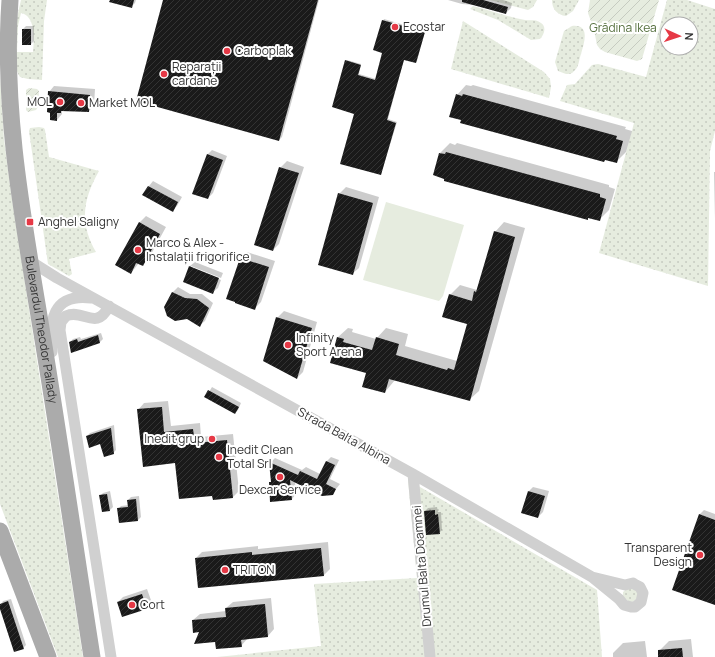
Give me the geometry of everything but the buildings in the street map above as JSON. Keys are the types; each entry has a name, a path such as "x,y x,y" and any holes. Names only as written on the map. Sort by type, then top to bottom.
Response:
{"main road":[{"name":"Bulevardul Theodor Pallady","path":"10,0 8,59 11,121 30,261 92,657"},
{"path":"0,531 48,657"}],"street":[{"name":"Strada Balta Albina","path":"30,261 94,298 413,474 592,577 619,599 624,605 631,607 638,605 642,599 643,593 640,587 633,583 625,585 592,577"},
{"name":"Strada Balta Albina","path":"52,394 54,376 51,328 53,315 62,304 71,298 94,298"},
{"path":"109,306 104,315 98,318 87,318 76,314 66,316 61,322 60,330 112,657"},
{"name":"Drumul Balta Doamnei","path":"413,474 430,657"},
{"path":"619,599 620,591 625,585"}],"green space":[{"path":"21,0 47,0 44,21 42,80 20,77 16,69 13,49 15,28","holes":["21,13 26,15 32,23 34,41 33,52 17,52 18,26"]},
{"path":"490,0 537,0 533,7 528,10"},
{"path":"552,0 579,0 573,11 566,16 556,11"},
{"name":"Grădina Ikea","path":"590,0 659,0 642,59 637,61 605,52 600,49 597,45 588,13"},
{"path":"667,0 687,0 715,9 715,131 710,151 708,286 599,253 634,123 560,101 567,85 575,84 592,65 598,64 646,77 659,29 659,56 699,56 699,16 663,16"},
{"path":"473,6 518,19 537,21 543,25 544,33 540,39 531,40 498,20 470,9"},
{"path":"463,21 544,72 550,79 551,87 549,98 451,69"},
{"path":"572,26 582,28 585,35 577,68 572,73 566,74 558,71 555,62 564,31"},
{"path":"0,76 4,139 11,193 83,657 58,657 0,504"},
{"path":"29,88 37,89 39,91 38,107 36,110 28,112 26,110 26,90"},
{"path":"30,128 44,128 45,130 49,157 99,171 89,191 85,211 87,231 96,252 69,259 72,274 69,276 48,264 29,131"},
{"path":"386,202 464,225 443,296 439,301 363,280"},
{"path":"408,480 597,590 602,657 217,657 321,646 314,584 417,578"},
{"path":"629,587 637,590 639,597 631,603 623,597 623,592"}],"place":[{"name":"Ecostar","path":"395,27"},
{"name":"Carboplak","path":"227,51"},
{"name":"Reparații cardane","path":"164,74"},
{"name":"MOL","path":"60,102"},
{"name":"Market MOL","path":"81,103"},
{"name":"Anghel Saligny","path":"30,222"},
{"name":"Marco & Alex - Instalații frigorifice","path":"138,250"},
{"name":"Infinity Sport Arena","path":"288,345"},
{"name":"Inedit grup","path":"212,439"},
{"name":"Inedit Clean Total Srl","path":"219,457"},
{"name":"Dexcar Service","path":"280,477"},
{"name":"Transparent Design","path":"700,555"},
{"name":"TRITON","path":"225,570"},
{"name":"Cort","path":"132,605"}]}
